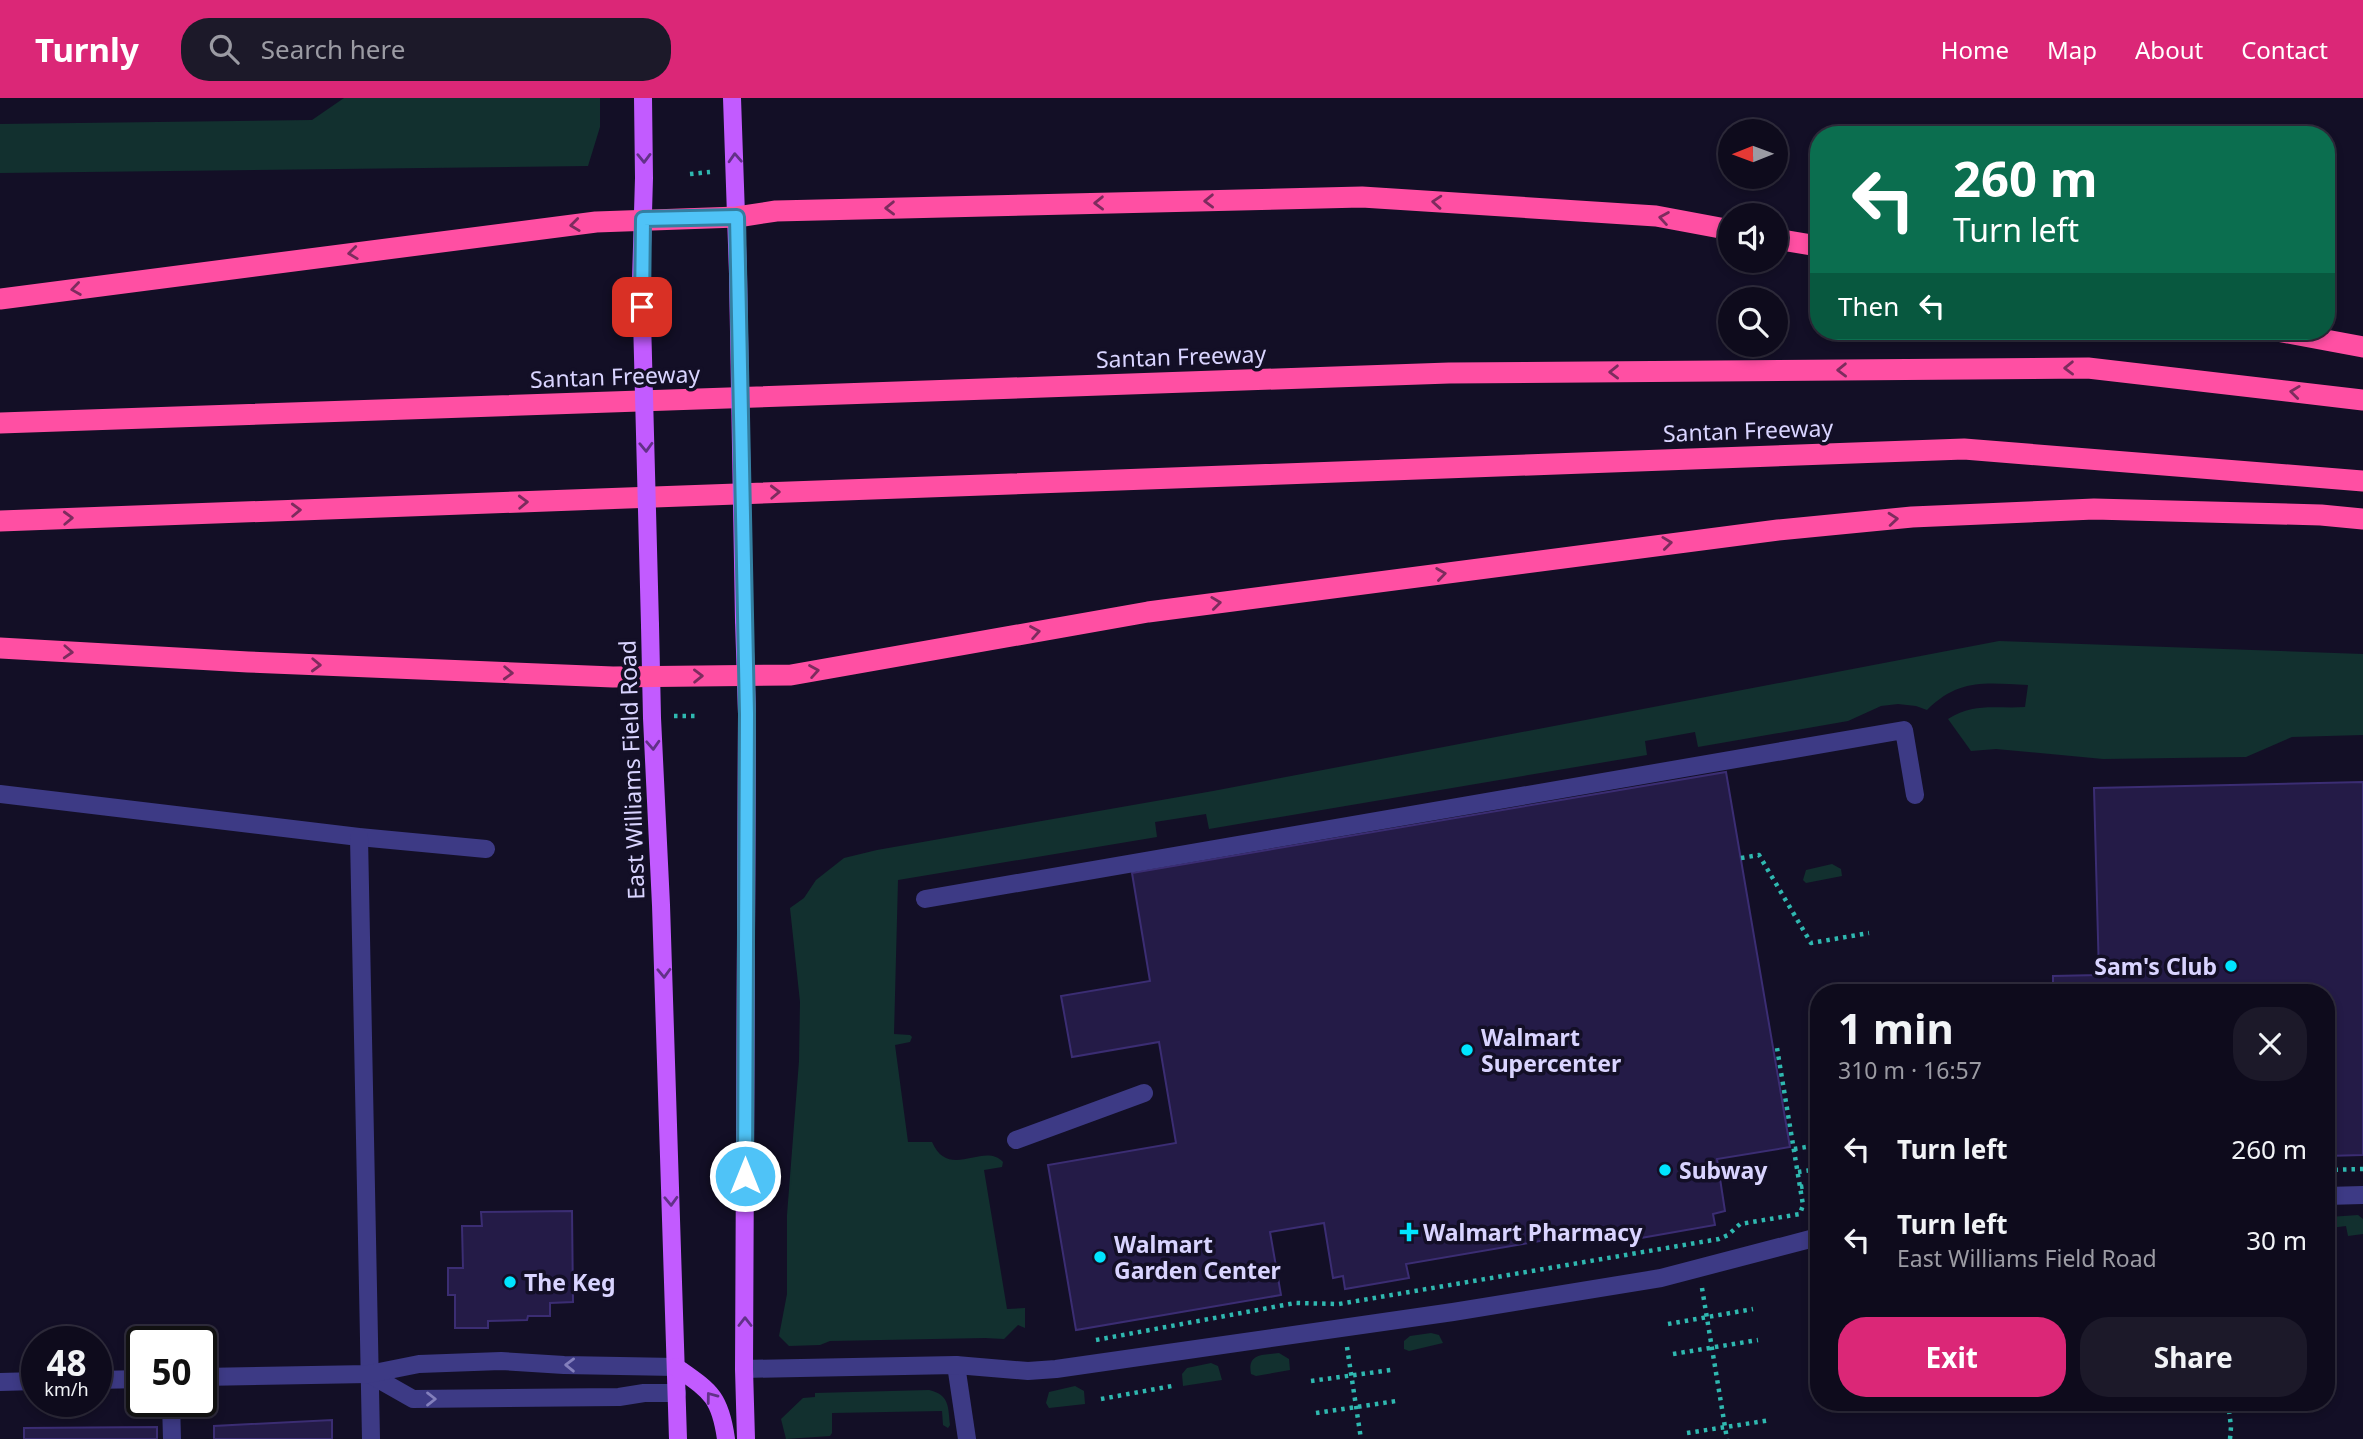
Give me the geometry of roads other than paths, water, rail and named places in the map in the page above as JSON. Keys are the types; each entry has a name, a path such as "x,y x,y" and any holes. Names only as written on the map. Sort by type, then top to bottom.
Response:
{"highway":[{"path":"0,299 596,222 737,217 776,211 1362,197 1656,216 1718,228"},
{"path":"1788,241 1810,245"},
{"path":"2329,340 2363,346"},
{"name":"Santan Freeway","path":"0,423 1449,373 2088,368 2363,400"},
{"name":"Santan Freeway","path":"0,521 1964,449 2363,481"},
{"path":"0,648 248,662 650,677 792,675 1148,612 1778,530 1912,517 2094,509 2320,515 2363,519"}],"main road":[{"name":"East Williams Field Road","path":"643,98 641,281 650,677 662,905 678,1439"},
{"path":"732,98 737,217 746,676 746,1439"},
{"path":"676,1367 712,1392 721,1413 726,1439"}],"lane":[{"path":"925,899 1904,730 1915,795"},
{"path":"0,794 359,837 486,849"},
{"path":"359,837 371,1439"},
{"path":"1016,1140 1144,1093"},
{"path":"2335,1196 2363,1195"},
{"path":"744,1369 956,1365 1028,1371 1056,1369 1661,1279 1810,1239"},
{"path":"217,1377 369,1374 419,1364 501,1361 676,1367"},
{"path":"956,1365 967,1439"},
{"path":"369,1374 413,1399 620,1397 644,1393 677,1393"},
{"path":"0,1382 21,1381"},
{"path":"172,1417 172,1439"}],"place":[{"name":"Sam's Club","path":"2231,966"},
{"name":"Walmart Supercenter","path":"1467,1050"},
{"name":"Subway","path":"1665,1170"},
{"name":"Walmart Pharmacy","path":"1409,1232"},
{"name":"Walmart Garden Center","path":"1100,1257"},
{"name":"The Keg","path":"510,1282"}]}
